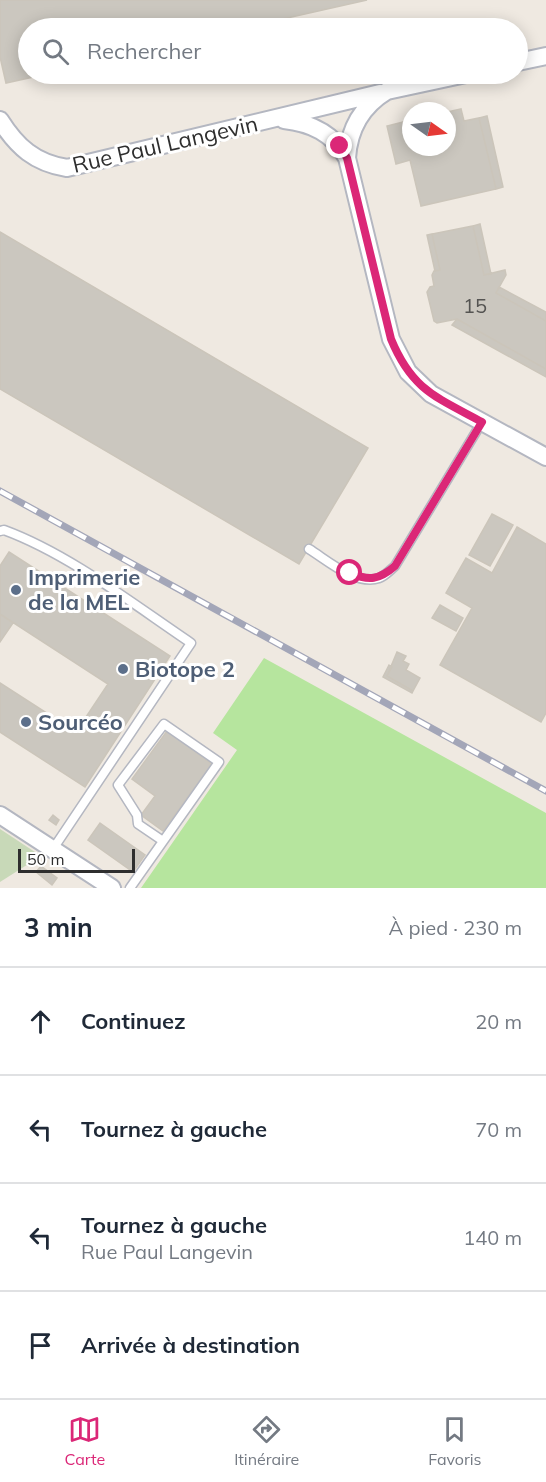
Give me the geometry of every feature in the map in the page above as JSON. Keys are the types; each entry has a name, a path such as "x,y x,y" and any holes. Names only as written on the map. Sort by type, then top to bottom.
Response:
{"street":[{"path":"528,60 546,56"},
{"name":"Rue Paul Langevin","path":"0,120 25,152 50,165 67,168 420,84"},
{"name":"Rue Paul Langevin","path":"347,158 348,143 359,118 377,97 387,91"},
{"name":"Rue Paul Langevin","path":"277,119 299,122 323,132 340,146 347,158 391,339 399,357 420,385 546,457"},
{"path":"0,815 112,888"}],"lane":[{"path":"309,549 350,573 365,579 380,578 395,566 482,422"},
{"path":"0,531 4,530 22,536 91,577 191,643 56,851"},
{"path":"130,888 219,762 164,724 118,786 137,815 138,824 163,841"}],"green space":[{"path":"264,658 546,813 546,888 141,888 237,750 213,733"},
{"path":"0,829 41,856 0,882"}],"building":[{"path":"0,0 367,0 287,18 18,18 18,80 6,83 0,57"},
{"path":"461,109 464,121 479,118 496,189 421,206 410,160 396,164 387,126 402,122 402,156 456,156 456,110"},
{"path":"487,116 503,187 496,189 479,118"},
{"path":"480,224 491,274 484,275 473,226"},
{"path":"473,226 484,275 505,270 506,275 496,293 546,321 546,369 457,319 437,323 434,321 427,292 430,287 434,286 432,275 434,271 440,270 432,234"},
{"path":"0,232 368,448 299,564 0,389"},
{"path":"432,234 440,270 435,271 427,235"},
{"path":"499,287 546,312 546,321 496,293"},
{"path":"457,319 546,369 546,377 452,325"},
{"path":"492,514 513,525 490,566 469,555"},
{"path":"517,527 546,544 546,713 541,722 440,665 472,608 446,593 466,558 492,573"},
{"name":"Biotope 2","path":"9,552 170,656 85,787 0,732 0,683 76,732 108,684 0,614 0,566"},
{"path":"440,605 463,618 456,631 432,618"},
{"path":"0,614 13,623 0,642"},
{"path":"397,652 406,656 403,661 409,664 406,670 420,678 413,691 387,676"},
{"path":"389,665 392,667 387,676 413,691 412,693 383,677"},
{"path":"167,731 212,764 163,831 141,815 155,796 132,779"},
{"path":"53,815 59,820 56,825 49,820"},
{"path":"100,823 145,855 133,872 88,840"},
{"path":"41,866 57,878 52,885 36,872"}],"railway":[{"path":"0,491 546,791"}],"place":[{"name":"Imprimerie de la MEL","path":"16,590"},
{"name":"Biotope 2","path":"123,669"},
{"name":"Sourcéo","path":"26,722"}],"route":[{"path":"340,146 347,158 391,339 399,357 408,372 431,394 482,422 395,566 380,578 365,579 350,573"}]}
